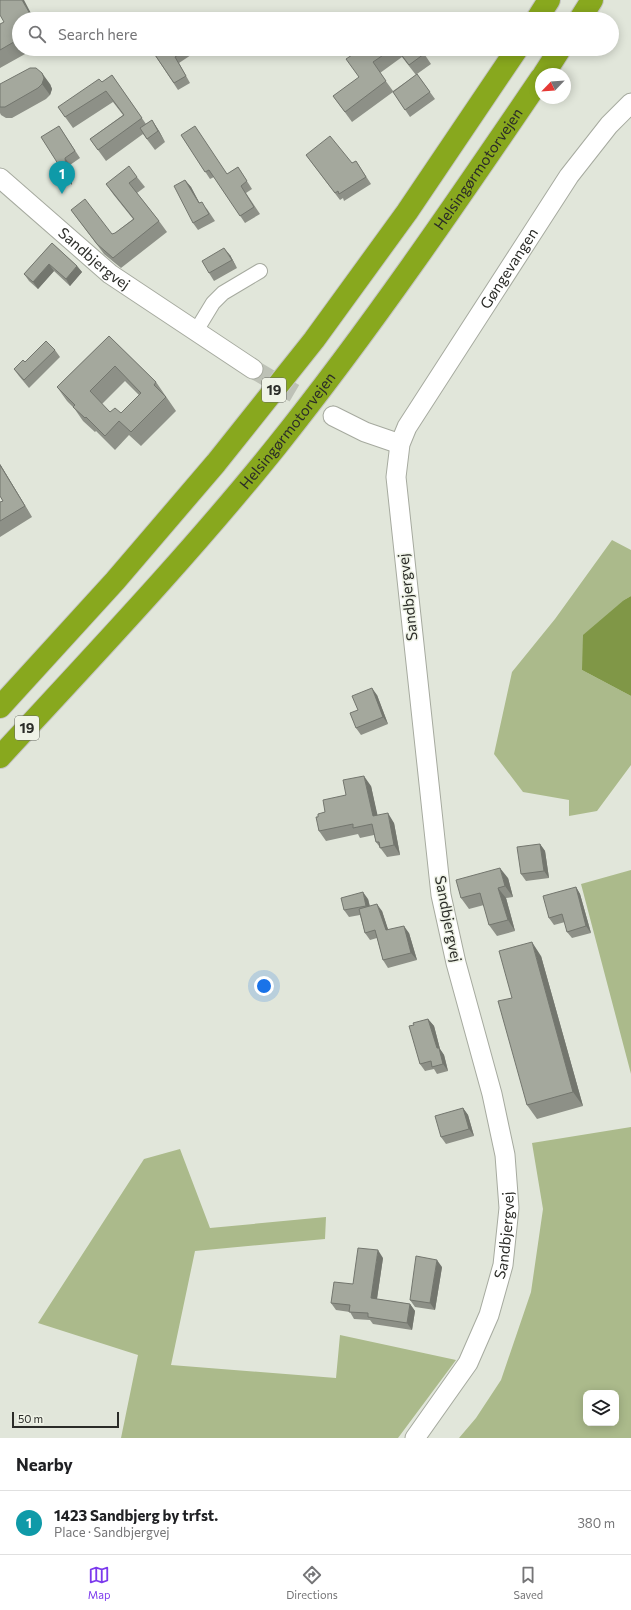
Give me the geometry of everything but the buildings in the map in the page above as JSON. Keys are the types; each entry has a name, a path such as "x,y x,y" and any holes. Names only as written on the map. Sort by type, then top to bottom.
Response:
{"highway":[{"path":"541,12 549,0"},
{"path":"584,12 592,0"},
{"name":"19","path":"0,707 115,581 191,492 309,346 407,212 512,56"},
{"path":"548,68 556,56"},
{"name":"Helsingørmotorvejen","path":"0,757 182,559 275,448 348,355 442,225 535,87"},
{"path":"0,774 53,699"}],"street":[{"name":"Gøngevangen","path":"400,444 407,427 569,176 609,125 631,103"},
{"name":"Sandbjergvej","path":"0,178 110,274 253,369"},
{"path":"196,331 213,303 222,293 260,271"},
{"path":"334,416 365,432 400,444"},
{"name":"Sandbjergvej","path":"400,444 396,477 441,895 456,963 492,1094 505,1155 509,1208 503,1265 489,1315 468,1363 415,1438"}],"shaded area":[{"path":"612,540 631,550 631,596 624,600 582,670 631,696 631,765 597,811 569,816 569,800 523,792 494,754 512,672 555,619"},
{"path":"631,596 631,696 582,670 583,635 624,600"},
{"path":"631,870 631,1074 581,884"},
{"path":"631,1127 631,1438 459,1438 476,1418 501,1380 531,1292 543,1209 532,1143"},
{"path":"180,1149 210,1228 326,1217 325,1239 195,1251 171,1365 336,1378 340,1335 456,1360 398,1438 121,1438 138,1355 38,1323 144,1159"}],"tunnel":[{"path":"253,369 333,416"}],"place":[{"name":"1423 Sandbjerg by trfst.","path":"62,194"}]}
